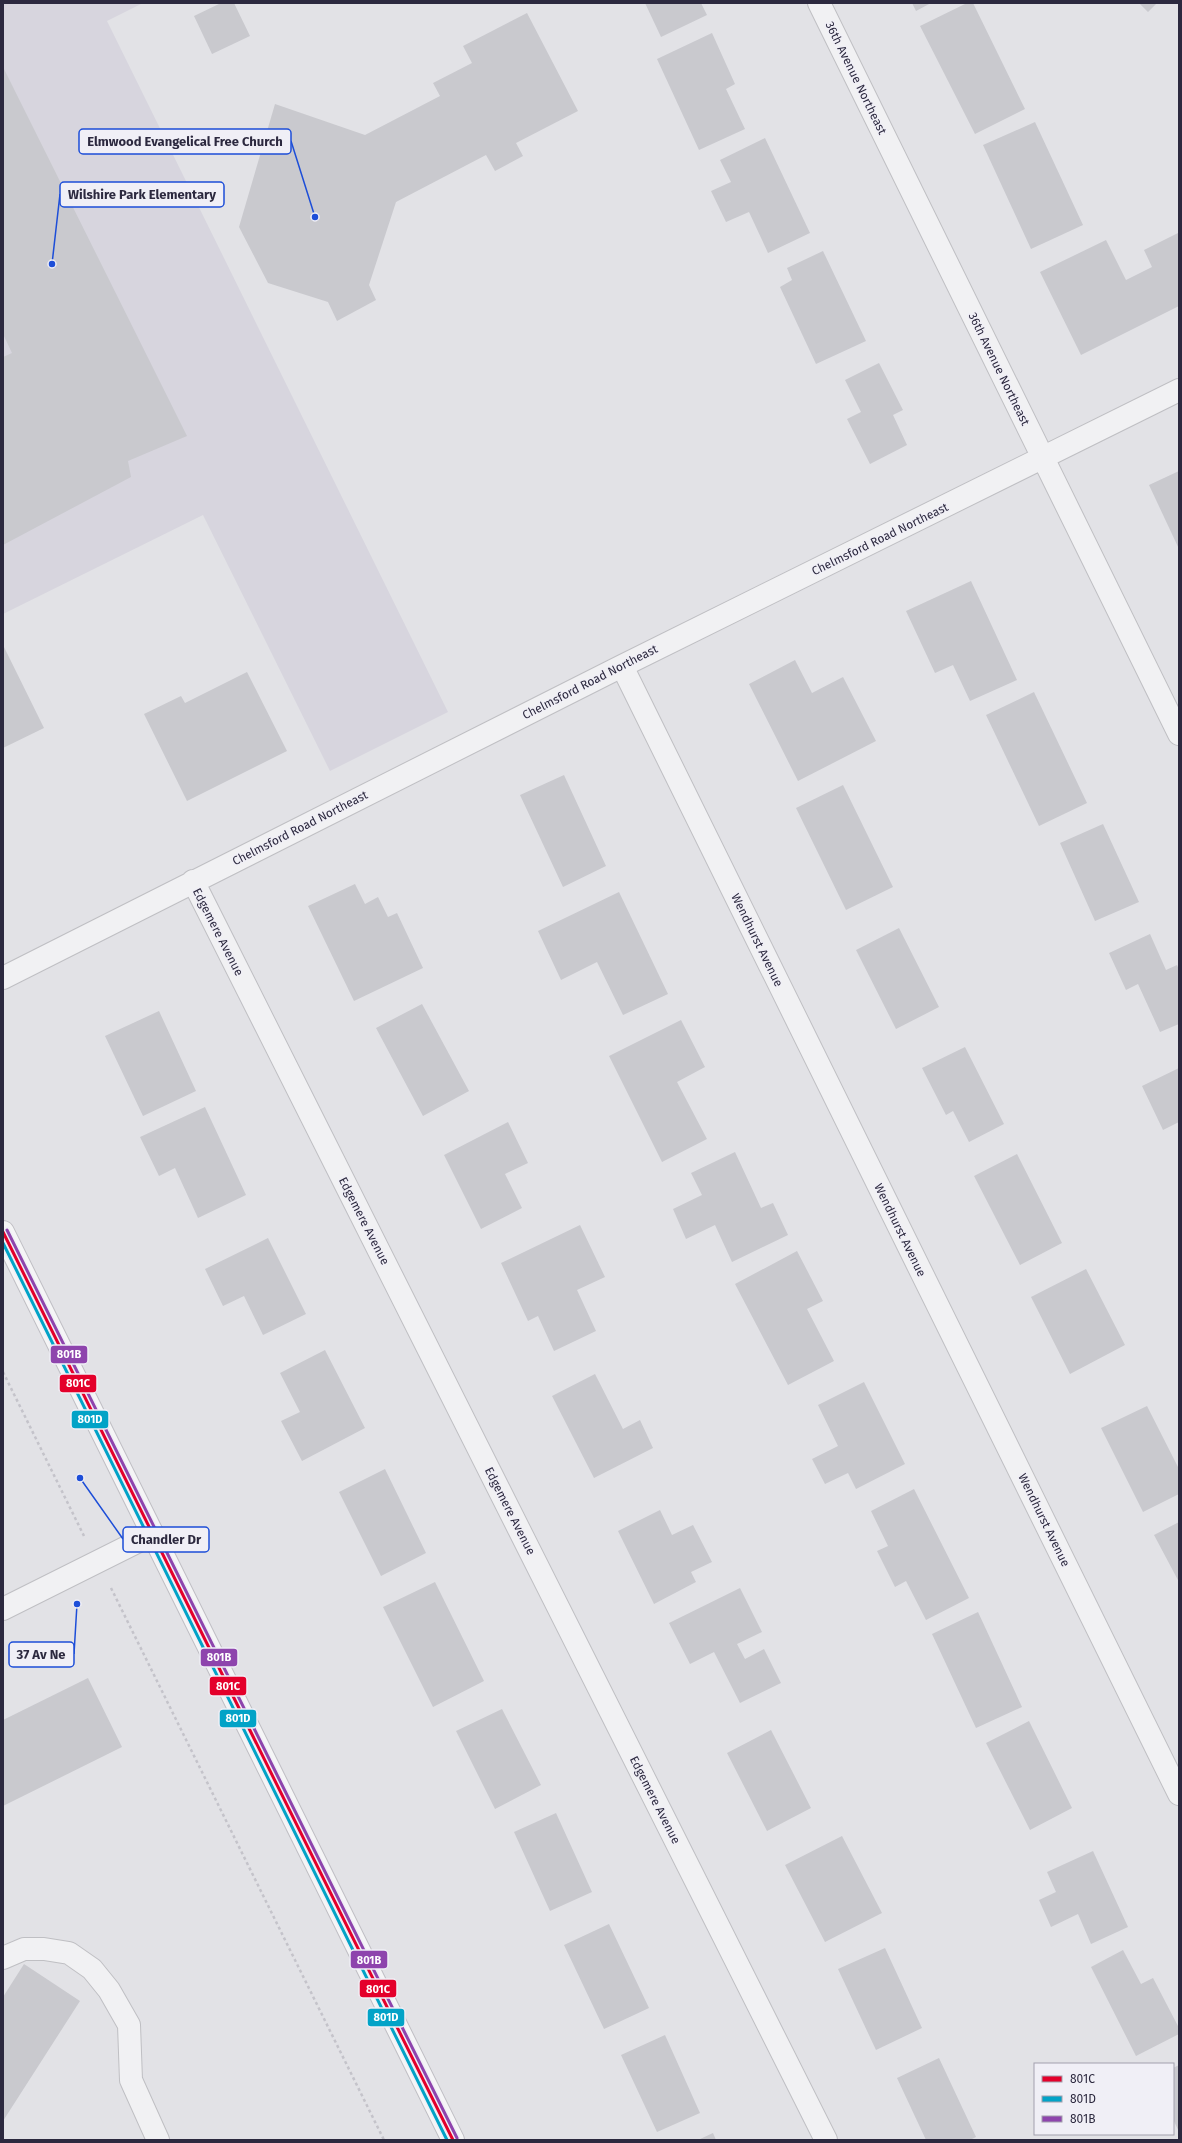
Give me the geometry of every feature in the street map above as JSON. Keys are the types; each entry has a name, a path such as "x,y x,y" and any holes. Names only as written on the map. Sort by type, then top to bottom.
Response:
{"main road":[{"path":"3,1232 453,2140"}],"street":[{"name":"36th Avenue Northeast","path":"818,3 1179,734"},
{"name":"Chelmsford Road Northeast","path":"3,978 622,666 1043,459 1179,390"},
{"name":"Wendhurst Avenue","path":"622,666 1179,1794"},
{"name":"Edgemere Avenue","path":"193,881 826,2140"},
{"path":"3,1609 153,1534"},
{"path":"3,1958 24,1949 44,1949 69,1954 92,1969 109,1990 129,2025 131,2080 158,2140"}],"path":[{"path":"3,1372 76,1519"},
{"path":"120,1606 384,2140"}],"shaded area":[{"path":"3,3 143,3 107,21 448,712 330,771 203,515 3,614"}],"building":[{"path":"221,3 234,3 250,36 212,54 194,16"},
{"path":"645,3 701,3 707,15 661,37"},
{"path":"912,3 931,3 916,11"},
{"path":"967,3 973,3 1025,109 975,134 920,26"},
{"path":"1139,3 1157,3 1148,12"},
{"path":"527,13 578,111 516,143 523,156 495,171 486,155 396,202 369,285 376,300 337,321 328,302 268,283 239,227 275,104 365,135 440,96 433,83 472,63 463,46"},
{"path":"712,33 735,84 726,89 745,129 699,150 657,59"},
{"path":"3,67 187,436 128,461 131,477 3,545 3,357 12,353 3,334"},
{"path":"1035,122 1083,225 1031,249 983,145"},
{"path":"765,138 810,233 768,253 749,212 726,222 711,191 731,182 720,160"},
{"path":"1178,233 1179,306 1081,355 1040,272 1106,240 1126,280 1152,267 1144,250"},
{"path":"823,251 866,341 816,364 780,287 792,280 787,268"},
{"path":"879,363 903,410 893,415 907,445 870,464 847,419 861,412 845,380"},
{"path":"1179,471 1179,549 1149,485"},
{"path":"971,581 1017,680 970,701 953,665 935,673 906,611"},
{"path":"3,645 44,728 3,748"},
{"path":"795,660 812,693 843,677 876,741 798,781 749,684"},
{"path":"247,672 287,751 187,801 144,714 181,696 185,703"},
{"path":"1034,692 1087,803 1039,826 986,715"},
{"path":"564,775 606,866 563,887 520,795"},
{"path":"843,785 893,887 846,910 796,808"},
{"path":"1103,824 1139,902 1095,921 1060,843"},
{"path":"355,884 365,904 378,897 388,917 397,913 423,968 354,1001 308,906"},
{"path":"619,892 668,994 623,1015 597,962 561,980 538,931"},
{"path":"899,928 939,1007 896,1029 856,950"},
{"path":"1150,934 1166,970 1177,965 1179,970 1179,1024 1160,1032 1138,984 1126,990 1109,953"},
{"path":"422,1004 469,1091 423,1116 376,1028"},
{"path":"159,1011 196,1091 143,1116 105,1036"},
{"path":"681,1020 705,1067 677,1082 707,1139 662,1162 609,1056"},
{"path":"965,1047 1004,1124 969,1142 953,1111 946,1115 922,1068"},
{"path":"1179,1068 1179,1122 1163,1130 1142,1086"},
{"path":"205,1107 246,1195 198,1218 175,1168 159,1176 140,1137"},
{"path":"508,1122 528,1163 505,1174 522,1208 481,1229 444,1155"},
{"path":"735,1152 761,1208 773,1203 788,1235 732,1262 715,1225 686,1239 673,1209 702,1195 691,1173"},
{"path":"1017,1154 1062,1243 1020,1265 974,1176"},
{"path":"580,1225 605,1277 577,1290 596,1331 554,1351 538,1316 528,1321 501,1263"},
{"path":"268,1238 306,1314 263,1335 244,1296 223,1306 205,1269"},
{"path":"797,1251 823,1301 807,1309 834,1361 788,1385 735,1284"},
{"path":"1086,1269 1125,1345 1070,1374 1031,1297"},
{"path":"325,1350 365,1428 302,1461 281,1421 300,1412 280,1373"},
{"path":"595,1374 623,1429 640,1420 653,1448 594,1478 552,1396"},
{"path":"864,1382 905,1464 856,1489 848,1473 825,1484 812,1459 838,1446 818,1405"},
{"path":"1147,1406 1179,1469 1179,1494 1143,1512 1101,1428"},
{"path":"385,1469 426,1553 381,1576 339,1492"},
{"path":"914,1489 969,1598 926,1620 906,1581 895,1587 877,1551 888,1546 871,1511"},
{"path":"660,1510 672,1535 693,1525 712,1562 691,1572 696,1582 654,1604 618,1531"},
{"path":"1179,1522 1179,1582 1154,1535"},
{"path":"435,1582 484,1681 433,1707 383,1607"},
{"path":"740,1588 762,1632 737,1644 745,1659 764,1649 781,1683 740,1703 714,1652 690,1664 669,1623"},
{"path":"978,1612 1022,1707 976,1728 932,1634"},
{"path":"88,1678 122,1747 3,1806 3,1720"},
{"path":"502,1709 541,1785 495,1809 456,1731"},
{"path":"1029,1721 1072,1808 1030,1830 986,1743"},
{"path":"771,1730 811,1808 767,1831 727,1753"},
{"path":"556,1813 592,1892 550,1911 514,1832"},
{"path":"842,1836 882,1913 825,1942 785,1865"},
{"path":"1093,1851 1128,1927 1091,1944 1078,1914 1051,1927 1039,1900 1056,1892 1047,1872"},
{"path":"609,1924 649,2008 604,2029 564,1945"},
{"path":"885,1948 922,2028 876,2050 838,1969"},
{"path":"1123,1950 1141,1984 1153,1978 1179,2028 1179,2034 1136,2056 1091,1967"},
{"path":"24,1964 80,2001 3,2121 3,1997"},
{"path":"665,2035 700,2113 657,2132 621,2055"},
{"path":"939,2058 976,2137 970,2140 926,2140 897,2078"},
{"path":"1179,2065 1179,2132 1174,2121 1174,2068"},
{"path":"713,2133 716,2140 698,2140"}],"transit line":[{"name":"801B","path":"7,1230 457,2138"},
{"name":"801C","path":"3,1232 453,2140"},
{"name":"801D","path":"3,1243 447,2140"}],"place":[{"name":"Elmwood Evangelical Free Church","path":"315,217"},
{"name":"Wilshire Park Elementary","path":"52,264"},
{"name":"Chandler Dr","path":"80,1478"},
{"name":"37 Av Ne","path":"77,1604"}]}
